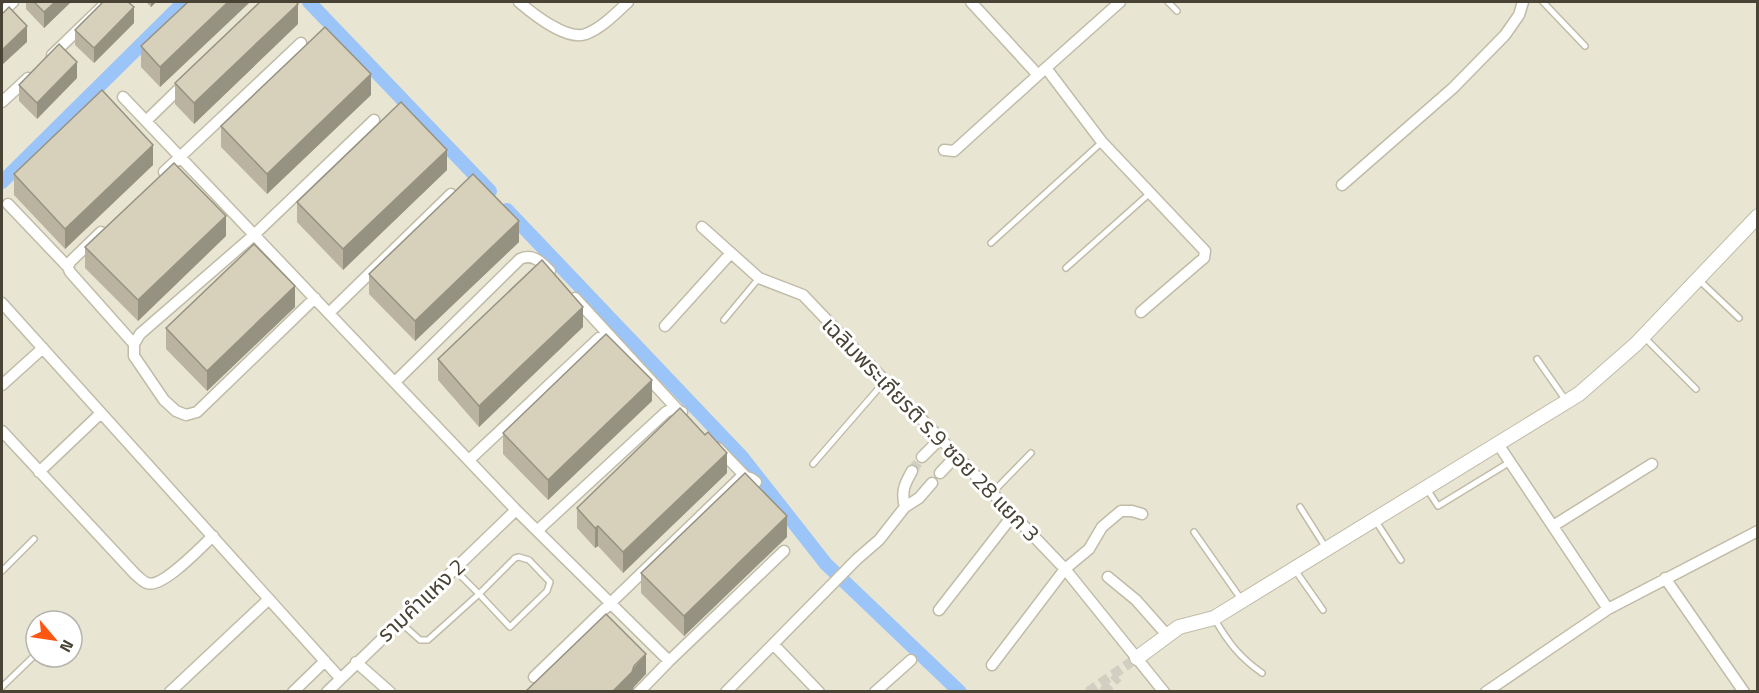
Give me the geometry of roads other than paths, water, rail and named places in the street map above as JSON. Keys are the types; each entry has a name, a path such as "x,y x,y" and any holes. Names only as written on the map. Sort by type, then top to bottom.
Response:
{"street":[{"path":"2,12 13,2"},
{"path":"46,60 107,2"},
{"path":"519,2 565,33 585,35 628,2"},
{"path":"971,2 1042,72 1102,142 1205,251 1198,263 1141,312"},
{"path":"944,150 954,151 1120,2"},
{"path":"1342,185 1453,88 1505,35 1519,15 1523,2"},
{"path":"155,181 300,43"},
{"path":"2,102 38,68"},
{"path":"146,121 196,73"},
{"path":"123,97 328,313 396,381 516,510 669,661"},
{"path":"315,298 197,412 186,415 176,411 164,400 134,356 134,344 140,334 254,235 374,120"},
{"path":"328,313 452,194"},
{"path":"8,204 68,267 134,344"},
{"path":"1137,658 1179,627 1214,618 1580,394 1642,336 1758,216"},
{"path":"68,267 70,262 112,222"},
{"name":"เฉลิมพระเกียรติ ร.9 ซอย 28 แยก 3","path":"702,227 759,278 803,295 1065,569 1164,692"},
{"path":"665,326 731,253"},
{"path":"396,381 520,259 532,257 539,260 558,280"},
{"path":"566,288 678,410 692,421"},
{"path":"2,303 340,678"},
{"path":"469,460 599,338"},
{"path":"2,385 43,348"},
{"path":"538,530 666,412 672,409 678,410"},
{"path":"39,472 101,413"},
{"path":"2,431 135,574 147,584 154,584 167,578 213,536"},
{"path":"707,437 745,476 756,482"},
{"path":"922,457 940,439"},
{"path":"1498,444 1608,609"},
{"path":"940,473 957,456"},
{"path":"1553,526 1652,464"},
{"path":"904,507 903,486 912,471"},
{"path":"534,677 739,479 745,476"},
{"path":"726,692 857,559 879,540 904,507 919,498 932,483"},
{"name":"รามคำแหง 2","path":"327,692 516,510"},
{"path":"992,665 1065,569 1089,549 1102,527 1121,511 1142,514"},
{"path":"939,610 1013,515"},
{"path":"1486,692 1608,609 1758,531"},
{"path":"639,692 784,551"},
{"path":"1108,577 1136,600 1167,635"},
{"path":"1665,578 1744,692"},
{"path":"170,692 270,600"},
{"path":"774,645 819,692"},
{"path":"875,692 911,660"},
{"path":"292,692 325,661"},
{"path":"356,662 390,692"}],"lane":[{"path":"1168,2 1177,11"},
{"path":"1543,2 1585,46"},
{"path":"991,243 1102,142"},
{"path":"1066,268 1150,192"},
{"path":"724,320 759,278"},
{"path":"1697,278 1739,318"},
{"path":"1642,336 1696,389"},
{"path":"1537,359 1567,402"},
{"path":"813,464 885,381"},
{"path":"993,493 1031,453"},
{"path":"1426,489 1438,506 1510,462"},
{"path":"1300,507 1326,549"},
{"path":"1375,520 1401,560"},
{"path":"1194,532 1242,601"},
{"path":"2,571 34,539"},
{"path":"399,621 420,640 428,640 479,594 515,558 529,560 550,582 547,591 510,627 479,594 454,569"},
{"path":"1294,569 1323,610"},
{"path":"1214,618 1229,644 1245,661 1262,673"},
{"path":"2,687 24,666"}],"waterway":[{"path":"2,182 184,2"},
{"path":"309,2 490,191"},
{"path":"507,210 742,457 826,564 960,692"}],"tunnel":[{"path":"912,471 922,457"},
{"path":"1088,692 1137,658"},
{"path":"1103,692 1118,677"}]}
